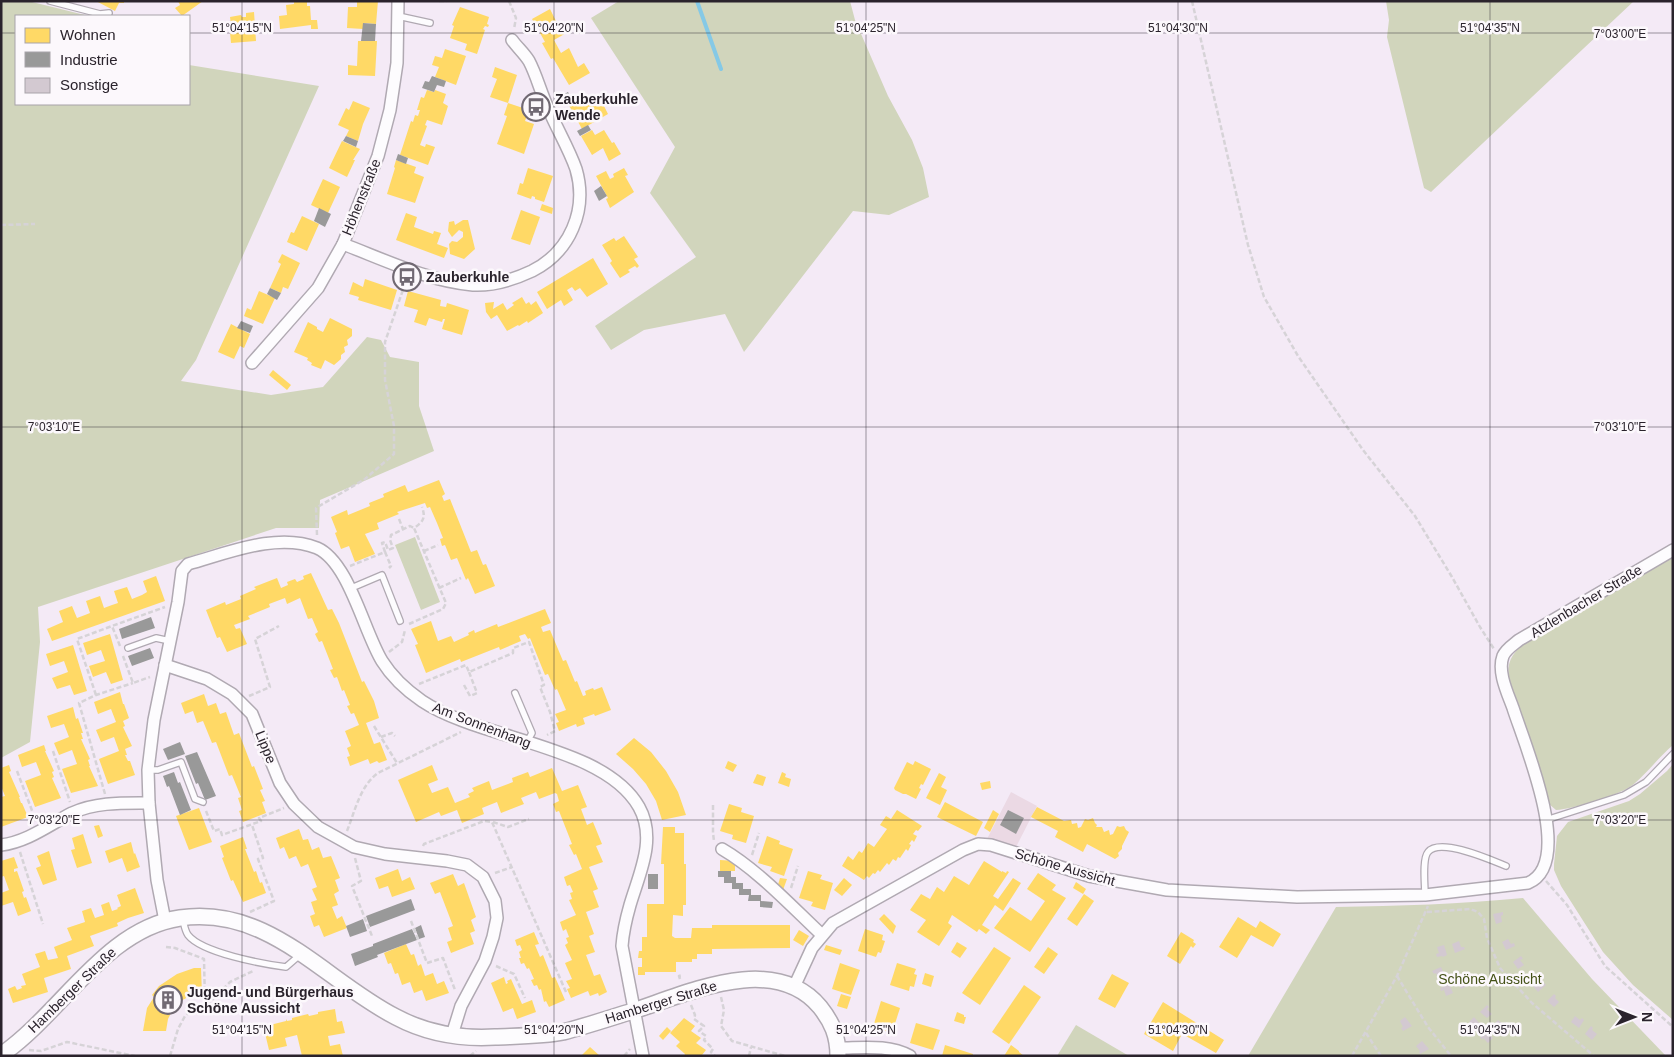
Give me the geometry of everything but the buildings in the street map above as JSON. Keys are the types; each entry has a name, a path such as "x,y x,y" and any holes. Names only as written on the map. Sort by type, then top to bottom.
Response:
{"street":[{"name":"Höhenstraße","path":"252,363 318,288 343,244 378,156 390,110 396,63 398,1"},
{"path":"343,244 410,270 445,280 475,285 515,279 544,265 564,248 577,218 580,196 576,169 545,103 529,61 512,40"},
{"name":"Am Sonnenhang","path":"165,921 157,880 149,803 148,770 154,720 166,665 182,571 188,564 268,542 291,542 317,548 330,556 340,570 381,660 406,689 424,702 476,725 573,758 604,772 623,786 639,807 646,826 647,848 626,920 622,946 643,1056"},
{"name":"Atzlenbacher Straße","path":"1503,657 1519,640 1673,550"},
{"path":"1503,657 1502,666 1505,685 1535,776 1546,820 1547,856 1540,875"},
{"name":"Lippe","path":"166,665 207,679 232,694 252,714 280,783 294,804 318,827 349,844 385,854 467,865 483,878 495,901 497,918 485,961 462,1006 452,1036"},
{"path":"1,845 17,842 73,813 108,803 149,803"},
{"name":"Schöne Aussicht","path":"794,987 812,948 832,923 883,893 963,850 978,844 991,845 1089,876 1167,890 1297,897 1428,895 1528,883 1540,875"},
{"path":"722,849 748,867 822,935"},
{"name":"Hamberger Straße","path":"1,1055 54,1009 114,947 138,932 165,921 207,917 233,921 267,933 302,954 385,1012 423,1028 452,1036 492,1038 561,1032 718,984 759,979 794,987 813,999 828,1016 836,1033 838,1052"},
{"path":"838,1052 888,1048 898,1050 910,1056"}],"lane":[{"path":"50,1 100,14 109,13"},
{"path":"398,16 430,23"},
{"path":"349,589 382,575 400,621"},
{"path":"128,648 156,638 170,641"},
{"path":"515,693 532,733 529,743"},
{"path":"1546,820 1624,795 1646,782 1673,754"},
{"path":"148,770 158,770 181,762 195,799 203,802"},
{"path":"1428,895 1424,859 1427,852 1433,848 1442,846 1452,847 1506,866"},
{"path":"183,918 187,934 200,945 215,951 270,965 286,967 302,954"}],"path":[{"path":"440,1 447,1"},
{"path":"508,1 516,18 512,40"},
{"path":"1192,1 1246,236 1264,297 1274,318 1303,364 1363,450 1415,516 1491,646 1503,657"},
{"path":"1,225 35,224"},
{"path":"317,548 316,508 365,479 394,454 394,426 385,380 385,342 410,270"},
{"path":"414,528 422,522 425,514 422,507"},
{"path":"399,519 403,529"},
{"path":"382,575 391,566 382,544 385,542 388,550 393,548 390,538 394,532 410,526 414,528"},
{"path":"381,660 402,642 405,627 416,620 443,609 446,604 414,528"},
{"path":"424,551 438,545"},
{"path":"340,570 385,552"},
{"path":"439,588 462,578"},
{"path":"96,695 77,639 112,626"},
{"path":"238,700 270,688 255,639 278,626"},
{"path":"469,672 513,653 513,648 529,642 544,685 540,687 550,712 554,731 529,743"},
{"path":"406,689 466,665 478,693 470,696 464,685"},
{"path":"108,803 78,703 133,683"},
{"path":"372,936 352,886 361,881 349,844 362,792 370,778 378,773 476,725"},
{"path":"374,726 397,764"},
{"path":"381,737 392,733 395,736"},
{"path":"53,752 73,813"},
{"path":"17,771 39,831"},
{"path":"203,802 214,831 220,830 222,835 252,825 261,821 260,818 294,804"},
{"path":"713,805 714,843 722,849"},
{"path":"420,859 424,844 484,821 508,827 529,819"},
{"path":"492,822 566,992"},
{"path":"233,921 274,900 258,860 263,858 252,825"},
{"path":"748,867 759,833"},
{"path":"17,842 43,924"},
{"path":"786,902 798,866"},
{"path":"483,878 512,867"},
{"path":"1540,875 1566,904 1604,966 1673,1027"},
{"path":"1352,1056 1397,976 1426,912 1428,895"},
{"path":"1426,912 1470,909 1478,912 1484,919 1488,938 1500,968 1532,1003 1594,1056"},
{"path":"411,921 427,963 443,958 462,1006"},
{"path":"166,947 175,948 204,959 205,1004"},
{"path":"485,961 514,974 525,998"},
{"path":"170,1056 178,1029 185,1016 193,1009 211,1001 230,982 247,973 270,965"},
{"path":"1397,976 1428,1027 1452,1056"},
{"path":"718,984 724,1010 721,1026 732,1041 785,1056"},
{"path":"685,993 695,1014 694,1019 704,1026 699,1031 706,1036 704,1040 713,1048 711,1052 715,1056"},
{"path":"1366,1033 1381,1056"},
{"path":"17,1042 30,1050 41,1052 67,1042 135,1056"},
{"path":"749,1056 751,1047"}],"shaded area":[{"path":"1011,792 1037,806 1015,849 987,839"}],"green space":[{"path":"1,1 28,1 85,15 15,15 15,105 190,105 190,65 319,86 196,360 181,381 271,395 323,387 367,337 381,340 390,357 419,362 419,406 434,451 320,500 319,528 276,528 38,607 40,642 30,742 1,758"},
{"path":"619,1 850,1 855,20 888,96 912,140 923,168 929,197 889,215 853,211 744,352 725,314 644,330 611,350 595,326 696,257 650,193 675,147 591,18"},
{"path":"1386,1 1634,1 1431,192 1424,188 1387,37 1389,20"},
{"path":"415,537 440,602 421,610 395,545"},
{"path":"1673,556 1673,745 1634,784 1619,793 1574,807 1556,810 1549,804 1545,786 1509,683 1508,669 1511,658 1528,639"},
{"path":"1673,764 1673,1020 1633,985 1603,952 1561,886 1554,870 1554,864 1557,836 1568,822 1629,801 1640,794"},
{"name":"Schöne Aussicht","path":"1523,898 1592,979 1666,1056 1248,1056 1336,907 1476,902"},
{"path":"1076,1025 1129,1056 1057,1056"}],"waterway":[{"path":"697,1 721,69"}],"place":[{"name":"Zauberkuhle Wende","path":"536,107"},
{"name":"Zauberkuhle","path":"407,277"},
{"name":"Jugend- und Bürgerhaus Schöne Aussicht","path":"168,1000"}]}
